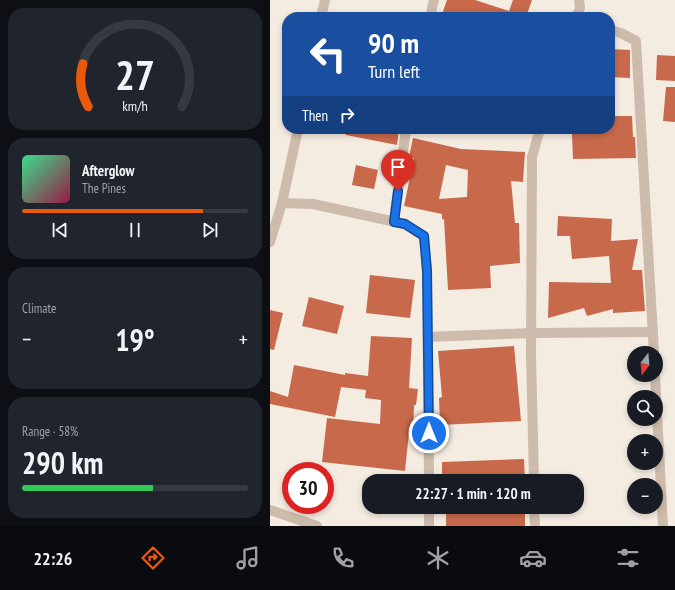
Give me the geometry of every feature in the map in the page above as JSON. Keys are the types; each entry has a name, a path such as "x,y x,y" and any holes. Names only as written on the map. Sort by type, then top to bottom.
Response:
{"street":[{"path":"322,12 325,0"},
{"path":"431,12 434,0"},
{"path":"578,12 580,8 579,0"},
{"path":"615,31 636,41 654,346"},
{"path":"270,242 282,203 297,134"},
{"path":"394,222 405,134"},
{"path":"534,474 531,333 532,157 539,134"},
{"path":"282,203 313,204 405,224 424,236 427,271 429,474"},
{"path":"428,337 531,333 653,332"},
{"path":"655,382 663,526"},
{"path":"270,510 317,526"},
{"path":"429,514 429,526"},
{"path":"534,514 534,526"}],"building":[{"path":"447,0 475,0 509,11 513,0 532,0 528,12 443,12"},
{"path":"615,49 630,50 630,78 615,77"},
{"path":"657,55 675,56 675,81 656,80"},
{"path":"666,87 675,87 675,122 663,121"},
{"path":"615,116 632,116 636,158 573,159 572,135 615,134"},
{"path":"346,134 398,134 397,145"},
{"path":"413,138 461,149 525,152 523,182 511,181 515,223 519,223 520,263 490,266 491,288 448,290 444,219 442,219 442,214 404,206 414,158 409,157","holes":["446,165 468,170 467,197 439,199"]},
{"path":"356,165 378,170 374,189 352,185"},
{"path":"558,216 612,219 611,241 638,239 632,270 642,270 645,311 613,313 613,309 587,316 584,308 548,318 549,282 611,283 609,256 572,259 570,236 557,236"},
{"path":"370,275 415,280 410,318 366,313"},
{"path":"309,297 344,306 337,334 302,326"},
{"path":"270,310 283,313 274,350 270,349"},
{"path":"371,336 412,338 409,388 418,389 416,405 414,405 413,432 409,432 405,471 334,463 334,462 322,462 327,418 380,424 381,400 365,398 366,390 341,387 335,417 270,404 270,391 288,397 294,365 345,375 345,373 368,376"},
{"path":"514,346 521,421 440,425 439,398 442,397 438,351"},
{"path":"524,459 525,474 442,474 442,462"},
{"path":"446,514 525,514 525,526 446,526"}],"route":[{"path":"398,191 394,222 405,224 424,236 427,271 429,433"}]}
